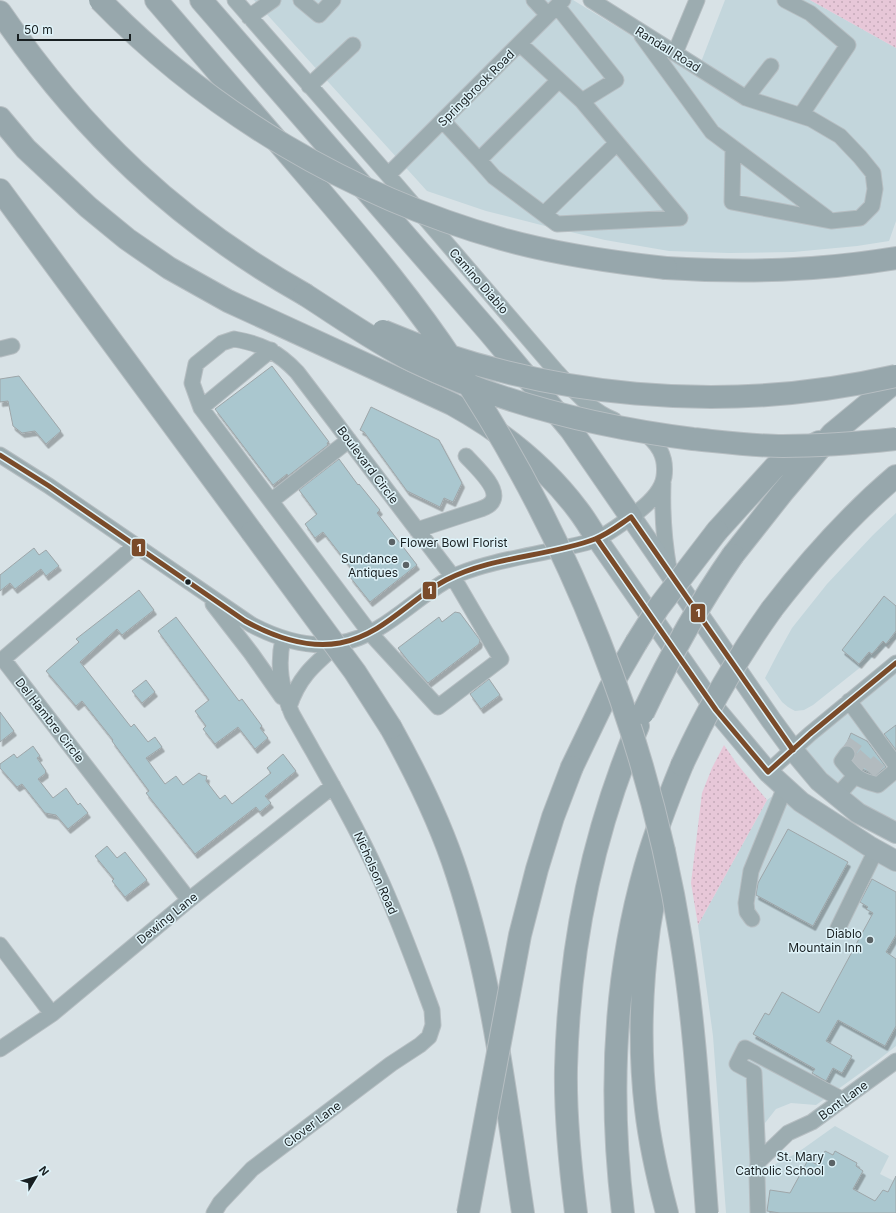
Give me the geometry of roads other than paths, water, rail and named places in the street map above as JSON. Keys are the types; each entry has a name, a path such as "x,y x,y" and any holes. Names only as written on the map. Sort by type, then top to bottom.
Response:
{"highway":[{"path":"100,0 162,58 224,106 276,140 329,170 358,184 424,213 471,230 503,239 589,258 666,268 737,271 796,270 834,267 896,258"},
{"path":"156,0 378,259 422,317 458,368 490,420 523,477 553,535 603,651 637,749 663,845 676,910 694,1040 707,1213"},
{"path":"201,0 530,380 571,430 631,517"},
{"path":"0,12 34,61 76,111 143,180 193,221 249,261 386,346 415,362 507,398 572,417 639,431 732,443 783,446 858,443 896,439"},
{"path":"0,118 26,149 88,208 127,239 174,271 228,301 452,404 485,423 532,460 554,482 578,510 597,539"},
{"path":"0,190 355,672 391,728 420,784 446,843 457,873 475,934 495,1029 523,1213"},
{"path":"304,294 364,323 424,347 480,365 519,375 582,387 645,395 685,397 749,396 816,390 896,376"},
{"path":"468,1213 520,934 537,869 553,817 572,767 610,688 658,608 717,531 775,467 832,434 896,381"},
{"path":"576,1213 568,1135 566,1088 573,968 584,904 598,841 617,778 643,713 688,626 733,555 782,493 832,434"},
{"path":"623,1213 617,1160 614,1094 616,1028 630,929 645,868 657,829 682,765 695,738 726,680 753,637 772,609 797,578 841,528 896,476"},
{"path":"667,1213 652,1149 646,1109 643,1072 643,995 649,926 682,765"}],"main road":[{"path":"631,517 793,750 819,781 858,813 896,833"},
{"path":"597,539 716,710 768,772 801,802 876,850 896,861"}],"street":[{"name":"Camino Diablo","path":"235,0 584,402 612,420 628,424 642,431 653,440 662,454 665,468 663,483 665,546 669,570"},
{"path":"249,17 273,0"},
{"path":"301,0 319,15 333,0"},
{"path":"534,0 556,7 616,80 582,101"},
{"name":"Randall Road","path":"591,0 746,98 811,119 840,136 873,173 875,188 872,206 860,218 831,221 732,202 733,148"},
{"path":"675,53 697,0"},
{"path":"785,0 810,13 848,45 801,116"},
{"name":"Springbrook Road","path":"388,175 556,7"},
{"path":"636,29 712,132 831,221"},
{"path":"443,121 494,177 557,224 680,218 582,101 520,44"},
{"path":"309,86 353,45"},
{"path":"746,98 771,66"},
{"path":"478,160 559,80"},
{"path":"544,214 617,143"},
{"path":"276,353 247,341 234,339 222,343 196,364 192,383 200,408 370,633"},
{"path":"200,408 276,353"},
{"name":"Boulevard Circle","path":"276,353 297,372 453,577 501,660 438,707 370,633"},
{"path":"271,501 349,440"},
{"path":"0,456 49,486 252,625 283,639 306,644 323,645 339,644 370,633 430,590 453,577 479,567 597,539 648,504 663,483"},
{"path":"417,530 481,509 494,500 492,486 466,456"},
{"name":"Del Hambre Circle","path":"136,546 3,659 189,900"},
{"name":"Nicholson Road","path":"205,594 251,653 289,707 357,830 377,872 432,1010 434,1025 429,1037 420,1046"},
{"name":"Nicholson Road","path":"283,639 280,670 283,690 289,707"},
{"path":"289,707 304,675 339,644"},
{"path":"768,772 849,701 893,670"},
{"path":"849,701 863,732 883,754"},
{"path":"838,796 856,770 878,785 896,770"},
{"name":"Dewing Lane","path":"0,1049 52,1014 189,900 333,786"},
{"path":"752,919 747,912 746,903 750,871 785,788"},
{"path":"838,928 876,850"},
{"path":"0,945 52,1014"},
{"name":"Clover Lane","path":"214,1213 220,1202 252,1169 391,1064 420,1046"},
{"path":"758,1213 758,1162 754,1073 737,1064 745,1048 843,1100"},
{"name":"Bont Lane","path":"758,1162 788,1133 812,1122 896,1061"}],"tunnel":[{"path":"847,754 859,737"},
{"path":"856,766 871,749"},
{"path":"869,772 881,759"}],"place":[{"name":"Flower Bowl Florist","path":"392,542"},
{"name":"Sundance Antiques","path":"406,565"},
{"name":"Diablo Mountain Inn","path":"870,940"},
{"name":"St. Mary Catholic School","path":"832,1163"}]}
